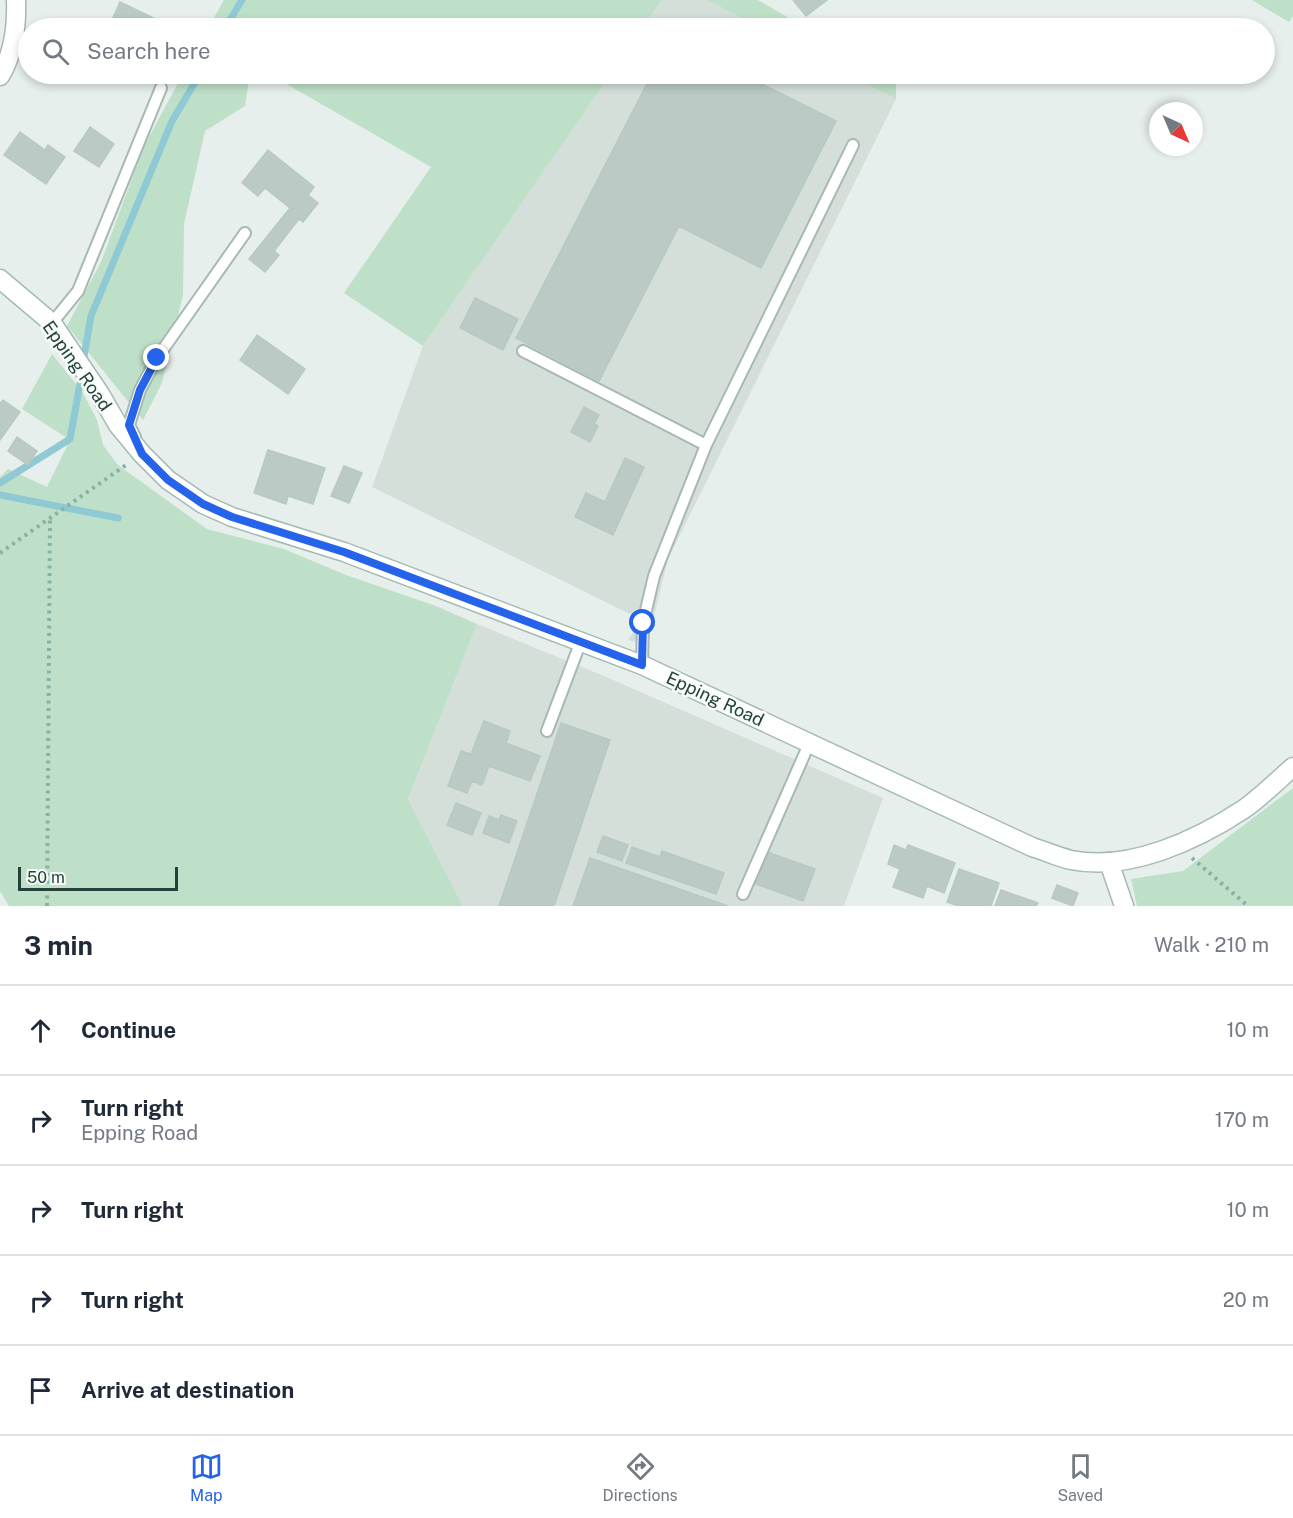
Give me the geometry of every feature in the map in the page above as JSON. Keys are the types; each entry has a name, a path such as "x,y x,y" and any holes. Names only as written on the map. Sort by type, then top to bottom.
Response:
{"main road":[{"path":"0,76 12,50 16,32 16,0"},
{"name":"Epping Road","path":"0,279 52,323 118,425 142,454 168,480 203,504 232,517 344,552 642,665 1032,847 1072,860 1109,862 1151,855 1198,835 1245,808 1293,767"},
{"path":"1109,862 1124,906"}],"lane":[{"path":"52,323 78,291 161,88"},
{"path":"642,665 643,623 654,576 706,445 853,145"},
{"path":"142,454 129,425 140,390 157,358 245,233"},
{"path":"523,351 706,445"},
{"path":"547,731 581,641"},
{"path":"743,894 809,744"}],"path":[{"path":"0,553 142,454"},
{"path":"47,906 50,518"},
{"path":"1176,844 1248,906"}],"shaded area":[{"path":"662,0 711,0 745,18 649,18"},
{"path":"604,84 868,84 896,99 668,559 647,645 628,640 642,620 372,487 423,346"},
{"path":"477,624 604,676 883,798 844,906 463,906 408,799"}],"green space":[{"path":"224,0 662,0 649,18 214,18"},
{"path":"708,0 758,0 789,18 742,18"},
{"path":"1252,0 1293,0 1293,16 1289,22"},
{"path":"178,84 248,84 245,106 205,131 184,224 183,295 162,383 143,420 67,326 101,262 144,146"},
{"path":"286,84 604,84 423,346 344,293 431,167"},
{"path":"867,84 896,84 896,99"},
{"path":"52,354 83,393 97,420 103,445 118,465 207,529 284,549 346,575 436,606 477,624 408,799 463,906 9,906 0,891 0,477 8,469 47,487 70,440 22,409"},
{"path":"1293,788 1293,906 1137,906 1131,879 1183,871"}],"building":[{"path":"793,0 827,0 806,16"},
{"path":"120,2 153,18 113,18"},
{"path":"647,84 762,84 836,121 761,268 679,226 599,381 516,338"},
{"path":"90,127 114,144 99,167 74,151"},
{"path":"20,132 45,150 48,145 65,157 46,184 4,155"},
{"path":"268,150 314,187 308,195 318,203 303,222 299,219 274,251 279,255 265,272 249,259 290,208 265,188 258,196 242,183"},
{"path":"475,298 518,319 503,350 460,328"},
{"path":"257,335 305,369 288,394 240,360"},
{"path":"3,400 20,412 0,440 0,404"},
{"path":"584,407 599,415 594,424 598,426 590,442 571,432"},
{"path":"17,437 37,451 28,465 8,451"},
{"path":"268,450 325,468 313,504 288,496 286,504 254,493"},
{"path":"625,458 644,467 613,535 575,517 586,493 605,502"},
{"path":"344,466 362,473 349,503 331,496"},
{"path":"484,721 510,731 506,743 540,756 530,781 489,766 482,785 472,781 467,793 448,786 461,751 471,754"},
{"path":"561,723 610,740 554,906 499,906"},
{"path":"456,803 481,813 472,835 447,825"},
{"path":"501,815 517,821 509,843 483,833 489,816 499,820"},
{"path":"603,836 628,845 622,861 597,852"},
{"path":"894,845 906,850 908,845 955,863 944,893 927,886 923,898 893,887 900,869 888,864"},
{"path":"632,847 660,857 662,851 724,873 716,894 626,863"},
{"path":"767,852 815,869 803,901 756,884"},
{"path":"590,858 728,906 573,906"},
{"path":"959,869 999,883 991,906 958,906 947,902"},
{"path":"1057,885 1078,893 1073,906 1052,898"},
{"path":"1001,890 1038,903 1036,906 995,906"}],"waterway":[{"path":"231,18 242,0"},
{"path":"83,362 91,316 172,121 194,84"},
{"path":"0,483 70,439 82,373"},
{"path":"0,495 118,518"}],"route":[{"path":"157,358 140,390 129,425 142,454 168,480 203,504 232,517 344,552 642,665 643,623"}]}
